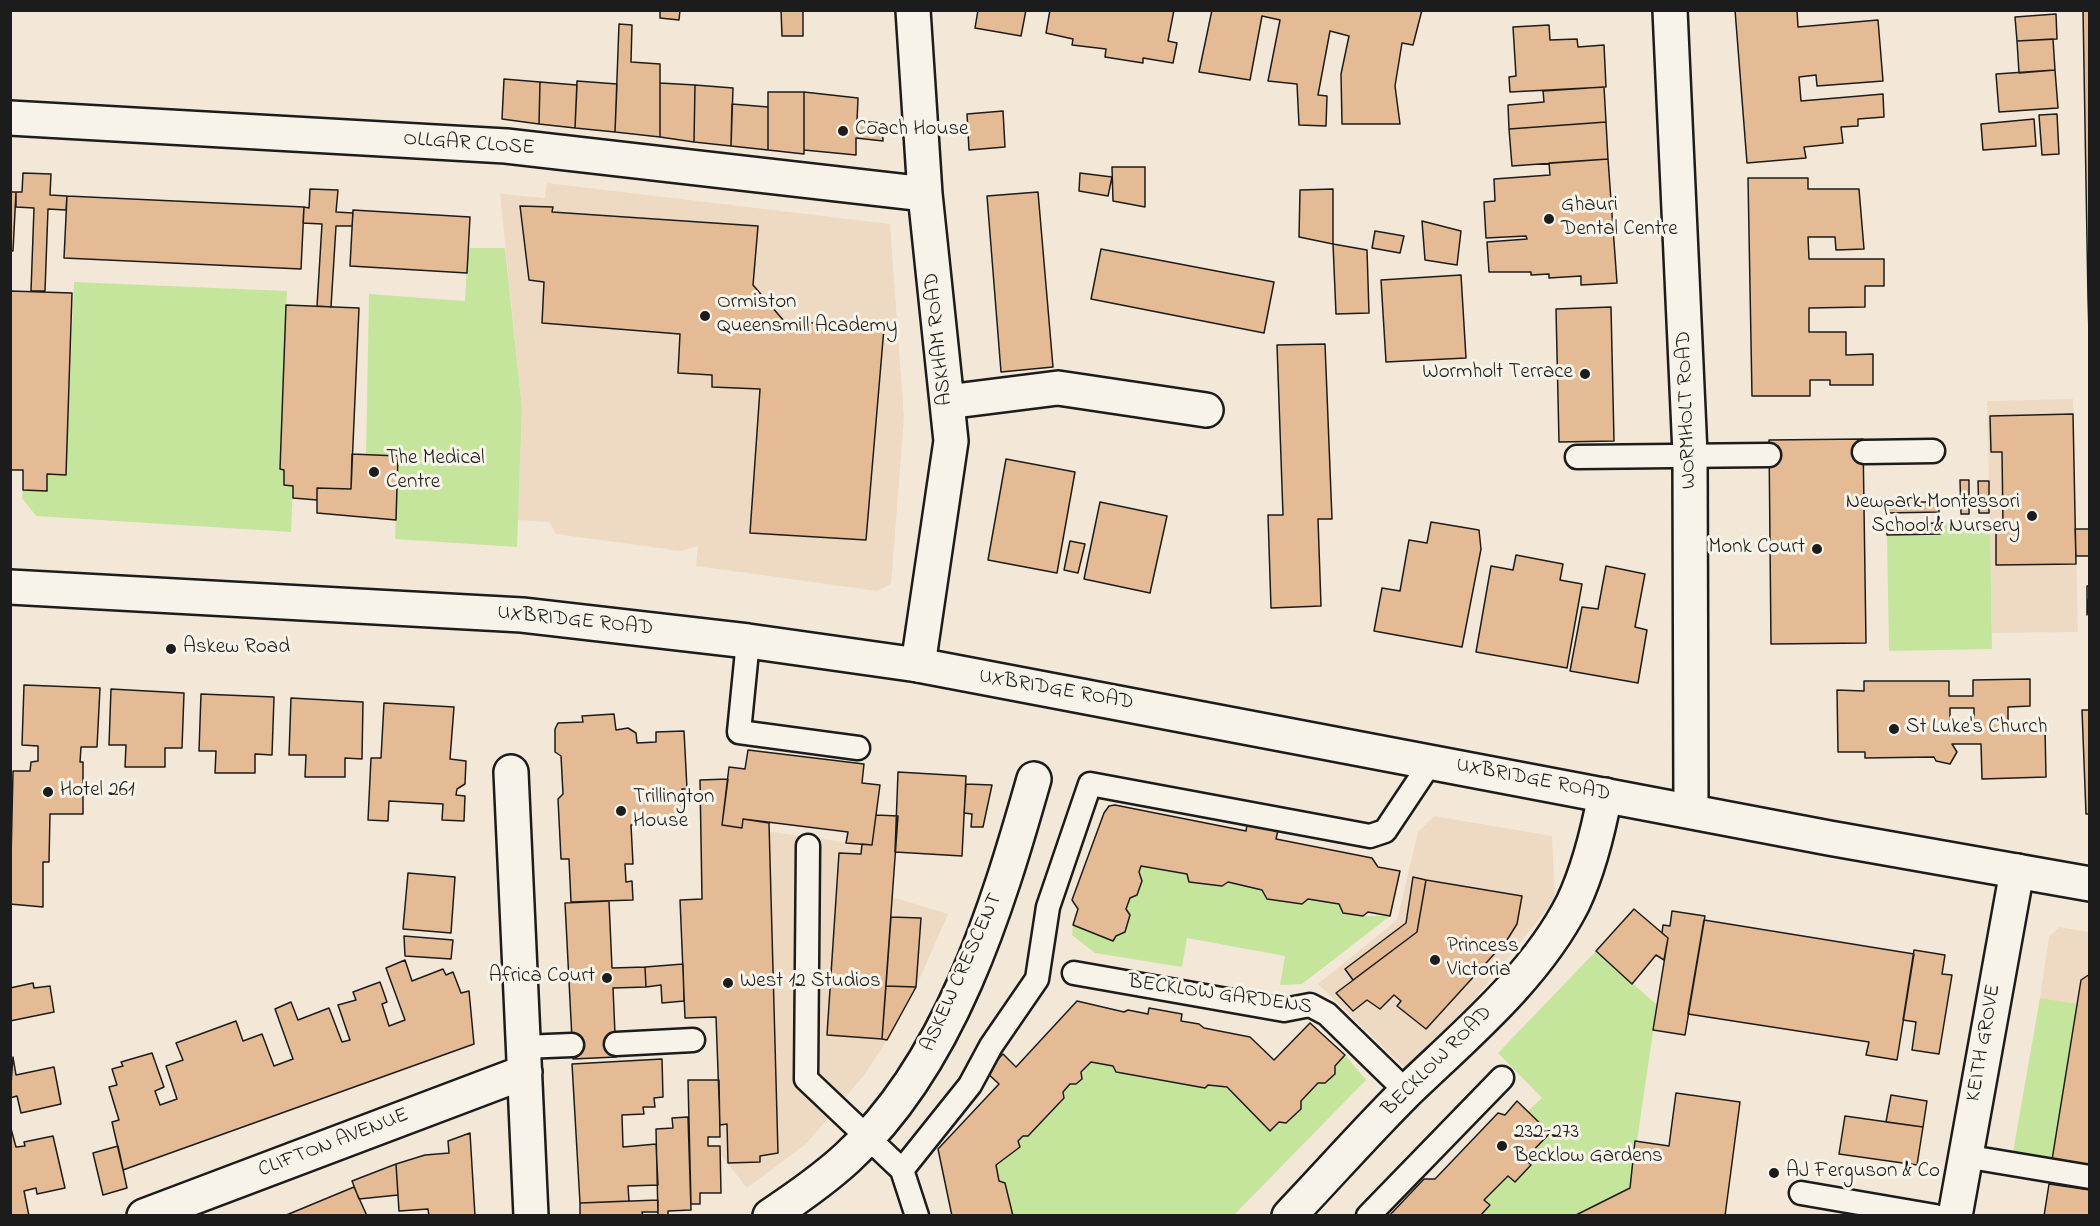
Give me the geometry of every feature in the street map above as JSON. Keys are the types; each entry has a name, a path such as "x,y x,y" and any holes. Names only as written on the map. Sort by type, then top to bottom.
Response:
{"street":[{"name":"ASKHAM ROAD","path":"913,10 925,194 951,441 918,665"},
{"name":"WORMHOLT ROAD","path":"1670,10 1690,454 1691,810"},
{"name":"OLLGAR CLOSE","path":"10,118 506,146 925,194"},
{"path":"947,402 1058,388 1206,410"},
{"name":"UXBRIDGE ROAD","path":"10,587 522,615 748,641 918,665 2090,884"},
{"path":"511,772 531,1215"},
{"name":"ASKEW CRESCENT","path":"770,1215 804,1194 868,1137 902,1095 932,1046 983,939 1006,876 1034,779"},
{"name":"BECKLOW ROAD","path":"1289,1215 1505,994 1554,936 1581,884 1598,832 1605,795"},
{"name":"KEITH GROVE","path":"1954,1215 2017,871"},
{"name":"CLIFTON AVENUE","path":"144,1215 524,1060"}],"lane":[{"path":"1864,452 1934,451"},
{"path":"1577,457 1690,454 1769,455"},
{"path":"748,641 739,732 858,748"},
{"path":"902,1170 970,1084 991,1046 1036,980 1048,907 1090,784 1370,836 1385,831 1431,762"},
{"path":"808,846 806,1079 902,1170 917,1215"},
{"name":"BECKLOW GARDENS","path":"1074,973 1284,1010 1310,1005 1327,1014 1407,1092"},
{"path":"616,1044 693,1040"},
{"path":"524,1060 572,1045"},
{"path":"1368,1215 1502,1078"},
{"path":"1964,1156 2090,1177"},
{"path":"1801,1192 1935,1215"}],"shaded area":[{"name":"Ormiston Queensmill Academy","path":"547,183 890,224 904,418 891,584 877,591 696,566 698,546 681,551 556,534 549,522 518,520 522,408 500,194 545,198"},
{"name":"Newpark Montessori School & Nursery","path":"2073,399 2078,632 1992,633 1987,401"},
{"path":"1434,816 1552,836 1555,899 1413,1076 1318,984 1397,920 1418,832"},
{"path":"700,822 895,849 892,897 948,914 916,987 865,1074 807,1143 747,1188 720,1154 716,1017 685,1018 680,900 702,898"},
{"path":"2059,927 2089,932 2089,1007 2040,998 2049,937"}],"green space":[{"path":"468,248 505,248 522,408 517,547 395,539 398,456 366,455 369,294 465,301"},
{"path":"74,282 287,291 280,469 284,470 284,485 293,486 291,532 36,516 22,498 23,490 47,491 47,474 66,474"},
{"path":"1990,522 1992,649 1889,651 1887,535 1939,534 1940,523"},
{"path":"1141,866 1187,874 1190,882 1222,886 1228,882 1262,890 1267,899 1308,899 1339,904 1343,913 1390,916 1302,984 1280,985 1285,956 1187,938 1182,967 1095,953 1072,935 1073,925 1113,941 1116,936 1125,932 1130,915 1126,909 1130,898 1137,895 1142,881 1139,872"},
{"path":"1596,951 1657,1005 1630,1188 1574,1215 1480,1216 1490,1205 1484,1200 1508,1176 1530,1165 1525,1159 1550,1133 1528,1111 1542,1098 1498,1053"},
{"path":"2040,998 2077,1004 2052,1160 2013,1152"},
{"path":"1345,1055 1366,1080 1234,1215 1013,1215 1005,1183 999,1181 996,1165 1019,1147 1018,1141 1023,1136 1028,1136 1063,1098 1063,1092 1070,1084 1076,1084 1082,1079 1081,1072 1091,1062 1113,1066 1116,1073 1204,1088 1208,1085 1227,1087 1279,1122 1287,1123 1301,1109 1301,1101 1318,1083 1325,1083 1334,1074 1335,1066"}],"building":[{"path":"680,10 679,20 660,18 660,11 636,11"},
{"path":"781,10 803,10 803,36 782,36"},
{"path":"978,10 1026,10 1021,36 975,28"},
{"path":"1050,10 1174,10 1168,41 1177,43 1173,63 1143,58 1143,63 1105,57 1106,49 1072,45 1073,39 1046,33"},
{"path":"1212,10 1422,10 1413,45 1402,43 1395,86 1400,124 1342,124 1341,74 1349,36 1330,31 1318,95 1327,96 1326,126 1299,125 1297,84 1268,81 1280,20 1262,16 1250,80 1199,72"},
{"path":"1735,10 1797,10 1798,27 1878,20 1883,81 1817,86 1816,75 1799,77 1801,101 1883,94 1884,117 1858,119 1858,126 1841,127 1843,143 1804,147 1806,158 1747,163"},
{"path":"2083,10 2090,10 2090,371 2088,298"},
{"path":"2056,14 2057,39 2017,41 2015,17"},
{"path":"619,24 632,25 631,62 660,64 660,137 615,132"},
{"path":"1549,25 1550,40 1577,39 1578,47 1604,45 1606,87 1510,92 1509,77 1516,76 1513,27"},
{"path":"2053,39 2055,70 2019,73 2017,41"},
{"path":"2055,70 2058,108 1999,112 1996,74"},
{"path":"504,79 540,82 539,124 502,119"},
{"path":"577,81 617,84 615,132 575,128"},
{"path":"540,82 577,85 575,128 539,124"},
{"path":"660,83 695,85 694,142 660,137"},
{"path":"695,85 733,88 731,146 694,142"},
{"path":"1604,87 1606,122 1509,129 1508,105 1544,102 1543,91"},
{"path":"768,92 804,92 804,154 768,150"},
{"name":"Coach House","path":"804,92 858,98 857,121 882,123 883,141 856,138 856,155 804,150"},
{"path":"732,104 768,107 768,150 731,146"},
{"path":"1003,111 1005,147 969,150 967,114"},
{"path":"2057,114 2059,154 2042,155 2039,115"},
{"path":"2034,119 2036,146 1983,150 1981,124"},
{"path":"1606,122 1608,159 1512,166 1509,129"},
{"name":"Ghauri Dental Centre","path":"1608,159 1617,283 1581,285 1581,276 1549,278 1549,274 1531,275 1531,272 1489,272 1487,242 1527,239 1526,236 1486,238 1484,202 1495,201 1494,179 1550,175 1549,163"},
{"path":"1112,167 1145,167 1145,207 1113,201"},
{"path":"23,173 51,174 50,195 67,196 66,210 48,209 45,291 31,291 34,208 16,207 16,192 22,192"},
{"path":"1080,173 1112,177 1108,196 1079,191"},
{"path":"1748,178 1808,178 1808,189 1859,189 1864,249 1836,250 1835,237 1808,237 1809,259 1884,259 1884,286 1865,286 1865,307 1809,308 1809,332 1846,332 1846,355 1873,354 1873,385 1830,385 1830,380 1810,380 1810,396 1752,396"},
{"path":"310,189 338,190 336,212 353,213 352,226 336,226 331,307 317,306 322,224 303,223 304,207 309,208"},
{"path":"1333,189 1333,244 1299,237 1300,190"},
{"path":"10,192 16,192 13,251 10,251"},
{"path":"1038,192 1053,367 1001,372 987,196"},
{"path":"67,196 304,207 301,269 64,258"},
{"path":"520,206 553,207 552,212 758,226 753,285 784,321 884,328 866,540 750,533 760,389 712,387 712,375 678,373 680,334 542,323 544,282 529,280"},
{"path":"353,210 470,217 467,273 350,266"},
{"path":"1422,221 1461,231 1457,265 1425,260"},
{"path":"1375,231 1404,236 1400,253 1372,248"},
{"path":"1333,244 1367,250 1369,313 1336,314"},
{"path":"1101,249 1274,282 1264,333 1091,299"},
{"path":"1461,275 1466,358 1386,362 1381,280"},
{"path":"10,291 72,293 66,475 47,474 47,491 23,490 23,470 10,470"},
{"path":"286,305 359,308 351,489 317,488 317,500 293,498 293,486 284,485 284,470 280,469"},
{"name":"Wormholt Terrace","path":"1611,307 1614,441 1559,442 1556,309"},
{"path":"1325,344 1332,519 1318,519 1321,606 1271,608 1268,515 1283,515 1277,345"},
{"path":"2073,414 2076,564 1996,565 1996,526 2003,525 2002,452 1991,452 1990,416"},
{"name":"Monk Court","path":"1863,439 1866,643 1771,644 1769,440"},
{"name":"The Medical Centre","path":"352,454 398,456 396,520 317,513 317,488 351,489"},
{"path":"1006,459 1075,472 1057,573 988,560"},
{"path":"1960,480 1969,480 1969,514 1961,514"},
{"path":"1978,481 1989,481 1989,513 1979,513"},
{"path":"1100,502 1167,516 1150,593 1084,579"},
{"path":"1885,502 1939,502 1939,512 1885,513"},
{"path":"1431,522 1479,530 1481,549 1462,647 1374,631 1382,588 1400,591 1409,540 1427,543"},
{"path":"1940,523 1940,534 1887,535 1887,524"},
{"path":"2075,529 2090,529 2090,556 2076,556"},
{"path":"1070,541 1085,544 1078,573 1064,570"},
{"path":"1516,555 1563,564 1560,580 1582,584 1567,668 1476,652 1491,566 1513,570"},
{"path":"1606,566 1645,574 1635,627 1647,630 1638,683 1570,671 1582,607 1598,609"},
{"path":"2087,586 2090,586 2087,615"},
{"name":"St Luke's Church","path":"2030,679 2030,706 2008,707 2008,729 2045,728 2046,777 1982,779 1981,744 1952,744 1957,752 1950,764 1936,761 1934,757 1865,758 1865,752 1838,752 1837,690 1864,691 1864,681 1949,681 1949,696 1973,696 1973,680","holes":["1950,708 1974,708 1974,731 1950,731"]},
{"name":"Hotel 261","path":"24,685 100,688 97,747 81,747 83,814 50,814 49,862 43,862 43,907 10,904 13,771 30,771 31,762 38,761 38,746 22,745"},
{"path":"111,689 184,693 182,748 165,748 165,767 125,767 126,745 109,745"},
{"path":"201,694 274,697 272,755 255,754 255,773 215,773 216,751 199,751"},
{"path":"291,698 363,702 362,759 345,758 345,777 305,777 306,755 289,755"},
{"path":"384,703 454,707 450,759 466,761 465,784 457,789 456,795 465,796 464,821 442,820 443,804 389,801 388,821 368,820 371,758 381,758"},
{"path":"2082,710 2090,710 2090,814 2086,814"},
{"name":"Trillington House","path":"614,714 616,730 628,728 636,733 637,743 656,742 656,732 684,731 687,789 682,789 684,822 631,825 633,864 625,864 626,882 632,881 633,900 571,902 569,859 561,859 558,799 563,794 561,756 555,752 555,729 558,723 583,722 582,716"},
{"path":"748,750 864,764 862,783 880,785 872,845 846,843 848,832 743,819 742,828 722,825 729,767 745,769"},
{"path":"898,772 966,776 962,856 895,852"},
{"name":"West 12 Studios","path":"728,779 722,825 742,828 743,819 769,823 778,1153 760,1156 760,1162 728,1163 727,1124 720,1125 716,1017 685,1018 680,900 702,899 700,780"},
{"path":"966,784 992,785 983,827 971,827 972,814 964,813"},
{"path":"1115,805 1246,831 1247,825 1278,830 1276,839 1372,858 1378,867 1400,871 1390,916 1368,912 1363,916 1343,913 1339,904 1308,899 1302,904 1267,899 1262,890 1228,882 1222,886 1189,882 1187,874 1141,866 1139,872 1142,881 1137,895 1130,898 1126,909 1130,915 1125,932 1116,936 1113,941 1073,925 1078,909 1072,900 1104,813 1109,806"},
{"name":"West 12 Studios","path":"876,815 898,816 882,1039 827,1035 839,853 861,854 862,844 872,845"},
{"path":"408,873 455,877 451,933 403,929"},
{"path":"1413,877 1426,880 1417,932 1353,980 1345,969 1406,923"},
{"name":"Princess Victoria","path":"1426,880 1522,896 1517,924 1507,940 1426,1029 1397,1006 1401,1001 1394,995 1380,1009 1367,1000 1353,1011 1336,993 1417,932"},
{"name":"Africa Court","path":"609,901 612,968 645,967 646,987 613,988 616,1057 573,1059 565,903"},
{"path":"1634,909 1668,938 1664,960 1656,955 1632,984 1596,951"},
{"path":"1672,911 1705,916 1685,1035 1653,1030 1668,938 1662,933 1663,925 1670,926"},
{"path":"891,917 921,918 916,987 886,986"},
{"path":"1704,920 1914,954 1897,1060 1866,1055 1869,1042 1688,1014"},
{"path":"404,936 453,940 451,959 405,956"},
{"path":"1914,950 1945,955 1942,974 1952,975 1939,1054 1912,1050 1916,1022 1903,1020"},
{"path":"405,960 412,981 443,969 446,975 453,972 461,993 469,991 474,1044 123,1170 112,1122 119,1120 109,1087 117,1085 112,1069 123,1066 121,1062 152,1053 164,1087 155,1091 160,1105 177,1099 166,1066 183,1060 176,1043 236,1021 243,1041 262,1034 274,1066 293,1059 275,1009 291,1002 298,1020 329,1008 342,1042 350,1040 338,1005 356,1000 353,992 380,982 387,1002 382,1004 389,1026 405,1020 386,968"},
{"path":"683,964 684,1001 662,1003 661,985 646,987 645,967"},
{"path":"2090,974 2090,1166 2052,1160 2081,980"},
{"path":"33,983 34,988 50,986 54,1012 10,1021 10,988"},
{"path":"886,986 916,987 887,1040 882,1039"},
{"path":"1077,1001 1124,1012 1128,1010 1148,1014 1149,1008 1182,1014 1181,1021 1250,1037 1274,1060 1310,1023 1345,1055 1335,1066 1335,1074 1325,1083 1318,1083 1301,1101 1301,1109 1286,1123 1279,1122 1270,1131 1227,1087 1208,1085 1205,1088 1116,1072 1113,1066 1091,1062 1081,1072 1082,1079 1076,1084 1070,1084 1063,1092 1064,1098 1028,1136 1023,1136 1018,1141 1020,1147 996,1165 999,1181 1005,1183 1013,1216 952,1216 938,1149 999,1084 986,1072 1003,1054 1016,1067"},
{"path":"13,1057 16,1075 54,1067 61,1104 21,1113 17,1096 10,1098"},
{"path":"662,1059 663,1097 654,1098 655,1107 643,1107 644,1114 622,1115 623,1147 656,1144 658,1185 628,1186 629,1201 580,1203 572,1064"},
{"path":"688,1080 719,1080 720,1137 708,1137 708,1146 720,1146 721,1193 700,1193 700,1204 691,1204"},
{"path":"1676,1093 1740,1102 1725,1216 1574,1216 1630,1188 1635,1141 1669,1146"},
{"path":"1891,1095 1927,1101 1923,1127 1886,1122"},
{"name":"232-273 Becklow Gardens","path":"1517,1101 1550,1133 1525,1159 1531,1165 1515,1182 1508,1176 1484,1200 1490,1205 1480,1216 1389,1216 1424,1179 1435,1179 1498,1113 1505,1115"},
{"path":"1845,1116 1923,1127 1917,1165 1839,1154"},
{"path":"688,1117 691,1210 668,1211 668,1216 658,1216 656,1129 673,1128 672,1118"},
{"path":"10,1125 16,1147 25,1146 24,1142 53,1136 65,1188 37,1194 36,1188 24,1191 29,1216 10,1216"},
{"path":"470,1133 475,1216 429,1216 428,1209 399,1211 396,1164 425,1155 449,1153 448,1141"},
{"path":"118,1146 127,1188 103,1195 93,1153"},
{"path":"396,1164 398,1195 359,1199 352,1181"},
{"path":"2049,1184 2090,1190 2090,1216 2044,1216"},
{"path":"354,1187 367,1216 284,1216"},
{"path":"658,1200 658,1212 642,1212 643,1216 580,1216 580,1203"}],"place":[{"name":"Coach House","path":"843,131"},
{"name":"Ghauri Dental Centre","path":"1549,219"},
{"name":"Ormiston Queensmill Academy","path":"705,316"},
{"name":"Wormholt Terrace","path":"1585,374"},
{"name":"The Medical Centre","path":"374,472"},
{"name":"Newpark Montessori School & Nursery","path":"2032,516"},
{"name":"Monk Court","path":"1817,549"},
{"name":"Askew Road","path":"171,649"},
{"name":"St Luke's Church","path":"1894,729"},
{"name":"Hotel 261","path":"48,792"},
{"name":"Trillington House","path":"621,811"},
{"name":"Princess Victoria","path":"1435,960"},
{"name":"Africa Court","path":"607,978"},
{"name":"West 12 Studios","path":"728,983"},
{"name":"232-273 Becklow Gardens","path":"1502,1146"},
{"name":"AJ Ferguson & Co","path":"1774,1173"}]}
